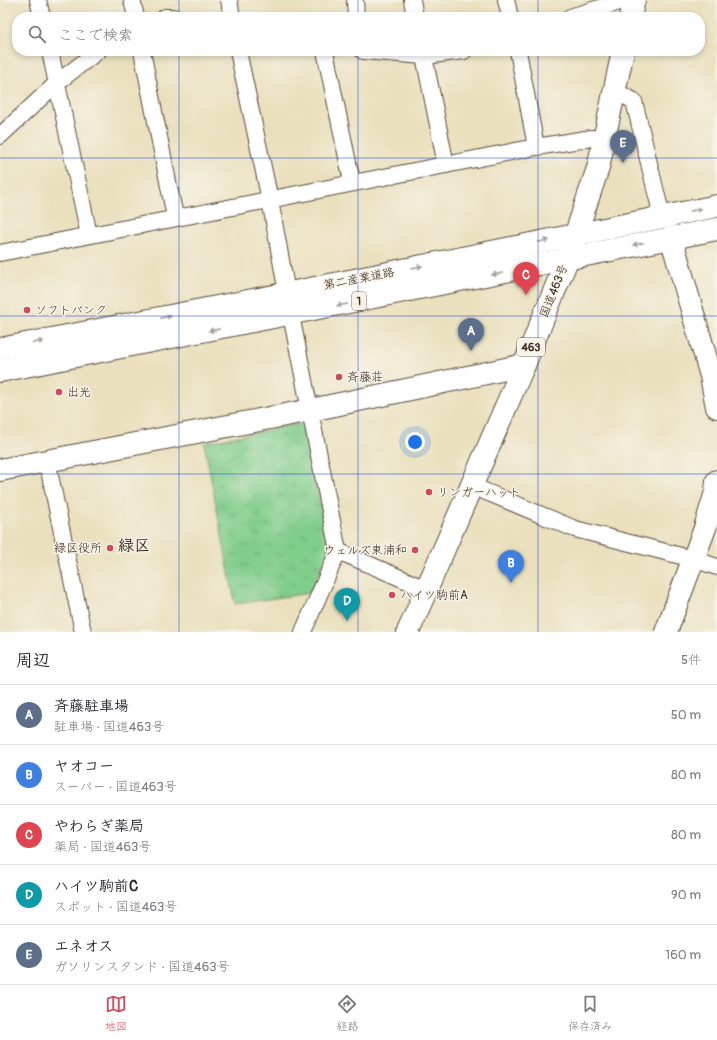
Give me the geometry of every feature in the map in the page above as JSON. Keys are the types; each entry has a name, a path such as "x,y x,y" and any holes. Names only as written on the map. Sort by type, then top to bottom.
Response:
{"main road":[{"path":"631,12 634,0"},
{"name":"国道463号","path":"408,632 524,365 567,260 590,196 605,139 622,56"},
{"name":"第二産業道路","path":"0,349 287,293 717,206"},
{"name":"第二産業道路","path":"0,371 291,315 567,260 671,237 717,229"},
{"path":"671,237 711,348 717,400"},
{"path":"0,470 311,410 524,365"},
{"path":"666,632 705,528 717,488"}],"street":[{"path":"38,0 41,12"},
{"path":"132,0 135,12"},
{"path":"229,0 231,12"},
{"path":"355,0 356,12"},
{"path":"412,0 414,12"},
{"path":"506,0 509,12"},
{"path":"586,12 626,0"},
{"path":"51,56 58,82 89,235"},
{"path":"0,136 58,82 92,56"},
{"path":"143,56 175,217"},
{"path":"239,56 270,200 287,293"},
{"path":"325,56 352,182"},
{"path":"423,56 446,165"},
{"path":"519,56 536,146"},
{"path":"615,90 634,101 662,217"},
{"path":"0,251 270,200 352,182 446,165 536,146 592,138 605,139"},
{"path":"291,315 338,551 303,632"},
{"path":"46,461 83,632"},
{"path":"472,486 575,529 693,559 717,567"},
{"path":"338,551 426,589"}],"green space":[{"path":"303,423 330,550 310,593 235,604 204,443"}],"place":[{"name":"エネオス","path":"623,163"},
{"name":"やわらぎ薬局","path":"526,295"},
{"name":"ソフトバンク","path":"27,310"},
{"name":"斉藤駐車場","path":"471,351"},
{"name":"斉藤荘","path":"339,377"},
{"name":"出光","path":"59,392"},
{"name":"リンガーハット","path":"429,492"},
{"name":"緑区役所","path":"110,548"},
{"name":"ウェルズ東浦和","path":"415,550"},
{"name":"ヤオコー","path":"511,583"},
{"name":"ハイツ駒前A","path":"392,595"},
{"name":"ハイツ駒前C","path":"347,621"}],"district":[{"name":"緑区","path":"134,546"}]}
